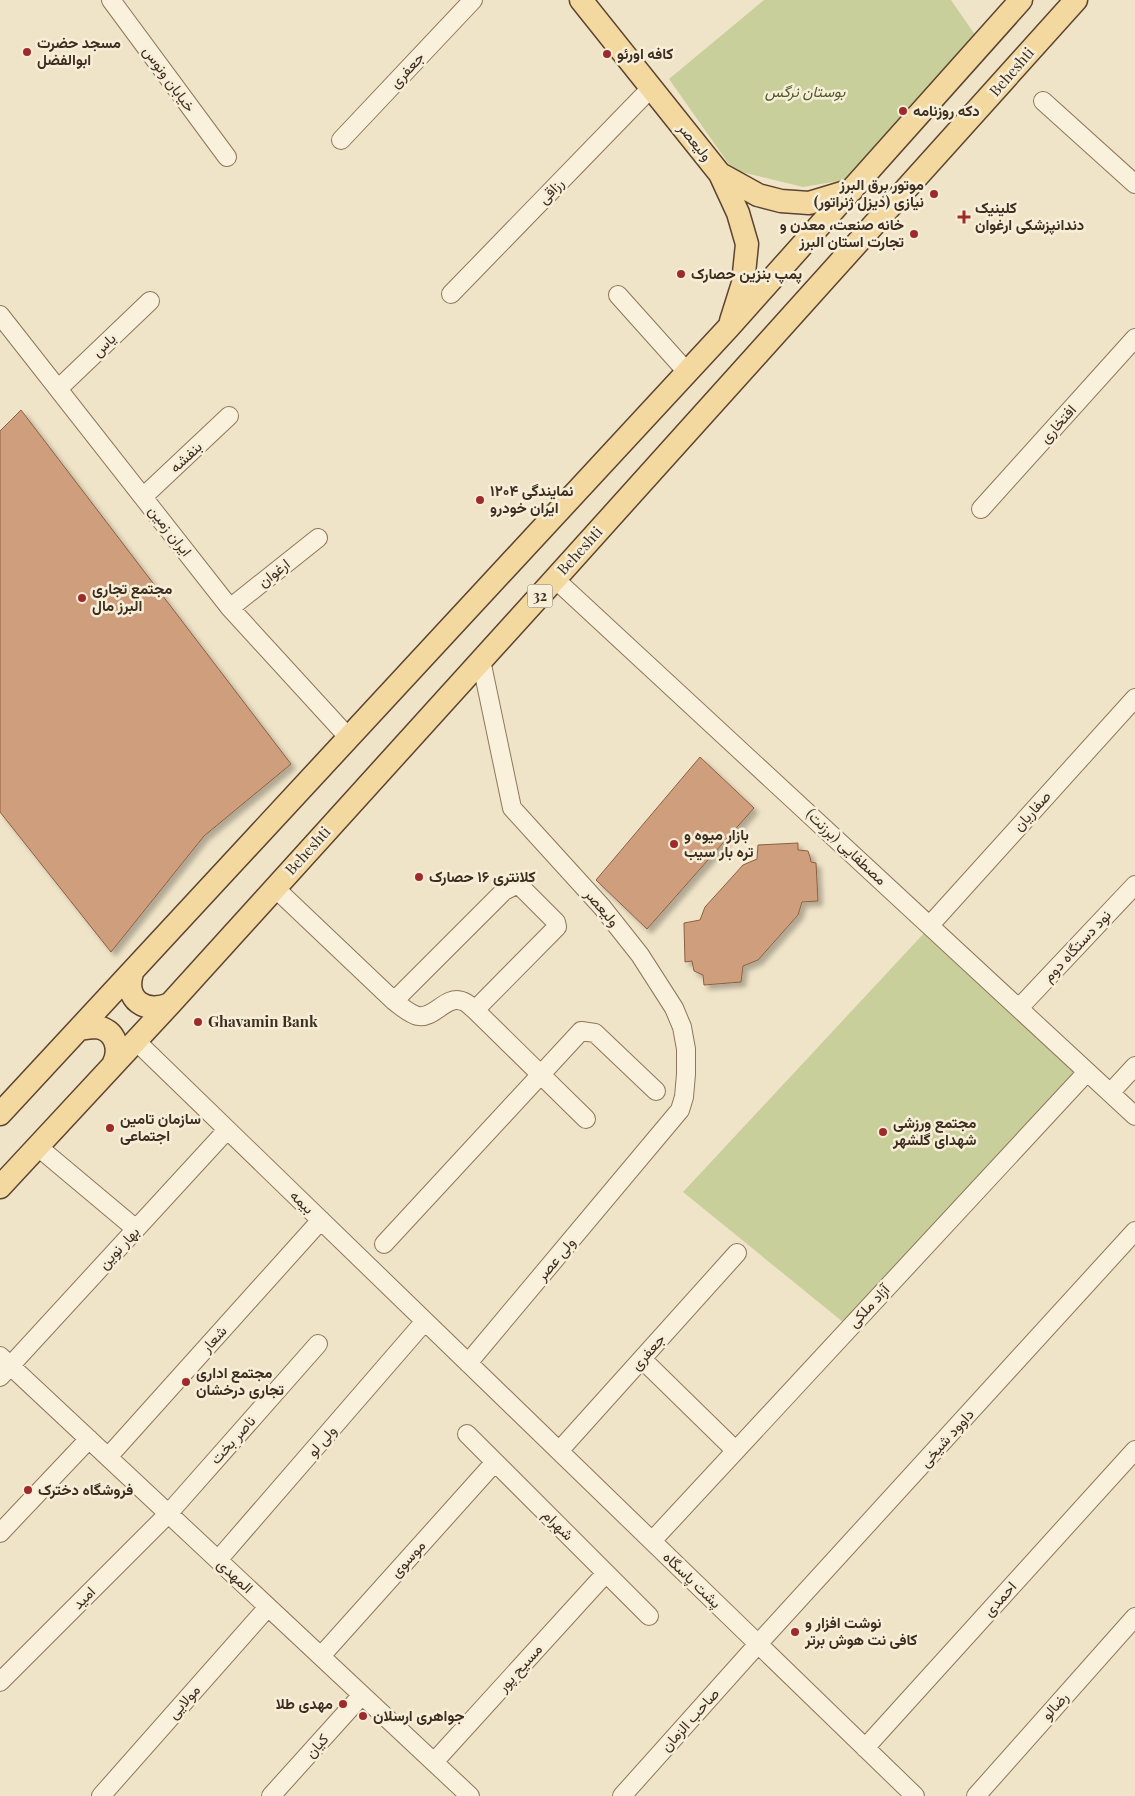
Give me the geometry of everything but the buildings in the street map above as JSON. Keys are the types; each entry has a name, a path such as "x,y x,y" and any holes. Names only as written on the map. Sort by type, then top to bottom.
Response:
{"main road":[{"name":"ولیعصر","path":"582,0 720,174 758,195 782,201 810,203 853,190"},
{"path":"0,1114 729,327 1021,0"},
{"name":"Beheshti","path":"0,1187 170,1004 1076,0"},
{"path":"720,174 738,213 747,244 743,283 729,327"},
{"path":"132,973 130,988 136,1001 150,1008 170,1004"},
{"path":"80,1029 101,1028 113,1037 118,1051 113,1065"}],"street":[{"name":"خیابان ونوس","path":"111,0 227,157"},
{"name":"جعفری","path":"341,140 473,0"},
{"name":"رزاقی","path":"451,294 651,88"},
{"path":"1043,101 1135,184"},
{"path":"618,295 687,372"},
{"name":"یاس","path":"58,389 150,300"},
{"name":"ایران زمین","path":"0,315 230,608 349,738"},
{"name":"افتخاری","path":"981,509 1135,338"},
{"name":"بنفشه","path":"143,497 229,416"},
{"name":"ارغوان","path":"230,608 318,538"},
{"name":"مصطفایی (برزنت)","path":"555,579 1135,1116"},
{"name":"ولیعصر","path":"481,660 512,808 602,907 640,955 674,1008 682,1028 686,1049 684,1097 680,1110 644,1154"},
{"name":"صفاریان","path":"930,925 1135,698"},
{"name":"نود دستگاه دوم","path":"1019,1008 1135,884"},
{"path":"394,1001 504,892 514,886 520,886 556,922 557,927 475,1010"},
{"path":"274,887 394,1001 408,1012 419,1016 428,1015 453,1000 463,1001 475,1010 586,1120"},
{"path":"384,1244 581,1031 595,1033 656,1091"},
{"name":"بیمه","path":"136,1041 468,1363"},
{"path":"1110,1093 1135,1066"},
{"name":"آزاد ملکی","path":"652,1541 1087,1072"},
{"name":"بهار نوین","path":"3,1366 136,1229 227,1130"},
{"path":"38,1146 136,1229"},
{"name":"ولی عصر","path":"468,1363 644,1154"},
{"name":"شعار","path":"108,1457 321,1220"},
{"name":"داوود شیخی","path":"758,1644 1135,1231"},
{"name":"جعفری","path":"559,1451 737,1253"},
{"name":"ولی لو","path":"218,1560 425,1321"},
{"name":"ناصر بخت","path":"168,1514 318,1344"},
{"path":"642,1359 735,1450"},
{"name":"پشت پاسگاه","path":"468,1363 915,1796"},
{"name":"المهدی","path":"3,1366 89,1439 470,1796"},
{"name":"شهرام","path":"467,1434 649,1616"},
{"path":"0,1533 89,1439"},
{"name":"احمدی","path":"865,1748 1135,1450"},
{"name":"موسوی","path":"320,1656 495,1462"},
{"name":"امید","path":"0,1682 168,1514"},
{"name":"مسیح پور","path":"434,1762 606,1574"},
{"name":"مولایی","path":"100,1796 268,1607"},
{"name":"رضالو","path":"976,1796 1135,1617"},
{"name":"صاحب الزمان","path":"622,1796 758,1644"},
{"name":"کیان","path":"271,1796 362,1695"}],"green space":[{"name":"بوستان نرگس","path":"764,0 951,0 976,36 851,179 803,187 733,170 669,79"},
{"name":"مجتمع ورزشی شهدای گلشهر","path":"927,930 1080,1072 854,1331 683,1192"}],"place":[{"name":"مسجد حضرت ابوالفضل","path":"27,52"},
{"name":"کافه اورئو","path":"607,54"},
{"name":"دکه روزنامه","path":"903,111"},
{"name":"موتور برق البرز نیازی (دیزل ژنراتور)","path":"934,194"},
{"name":"کلینیک دندانپزشکی ارغوان","path":"964,217"},
{"name":"خانه صنعت، معدن و تجارت استان البرز","path":"914,234"},
{"name":"پمپ بنزین حصارک","path":"681,274"},
{"name":"۱۲۰۴ نمایندگی ایران خودرو","path":"480,500"},
{"name":"مجتمع تجاری البرز مال","path":"82,598"},
{"name":"بازار میوه و تره بار سیب","path":"674,844"},
{"name":"کلانتری ۱۶ حصارک","path":"419,877"},
{"name":"Ghavamin Bank","path":"198,1022"},
{"name":"سازمان تامین اجتماعی","path":"110,1128"},
{"name":"مجتمع ورزشی شهدای گلشهر","path":"883,1132"},
{"name":"مجتمع اداری تجاری درخشان","path":"186,1382"},
{"name":"فروشگاه دخترک","path":"28,1490"},
{"name":"نوشت افزار و کافی نت هوش برتر","path":"795,1632"},
{"name":"مهدی طلا","path":"343,1704"},
{"name":"جواهری ارسلان","path":"363,1716"}]}
